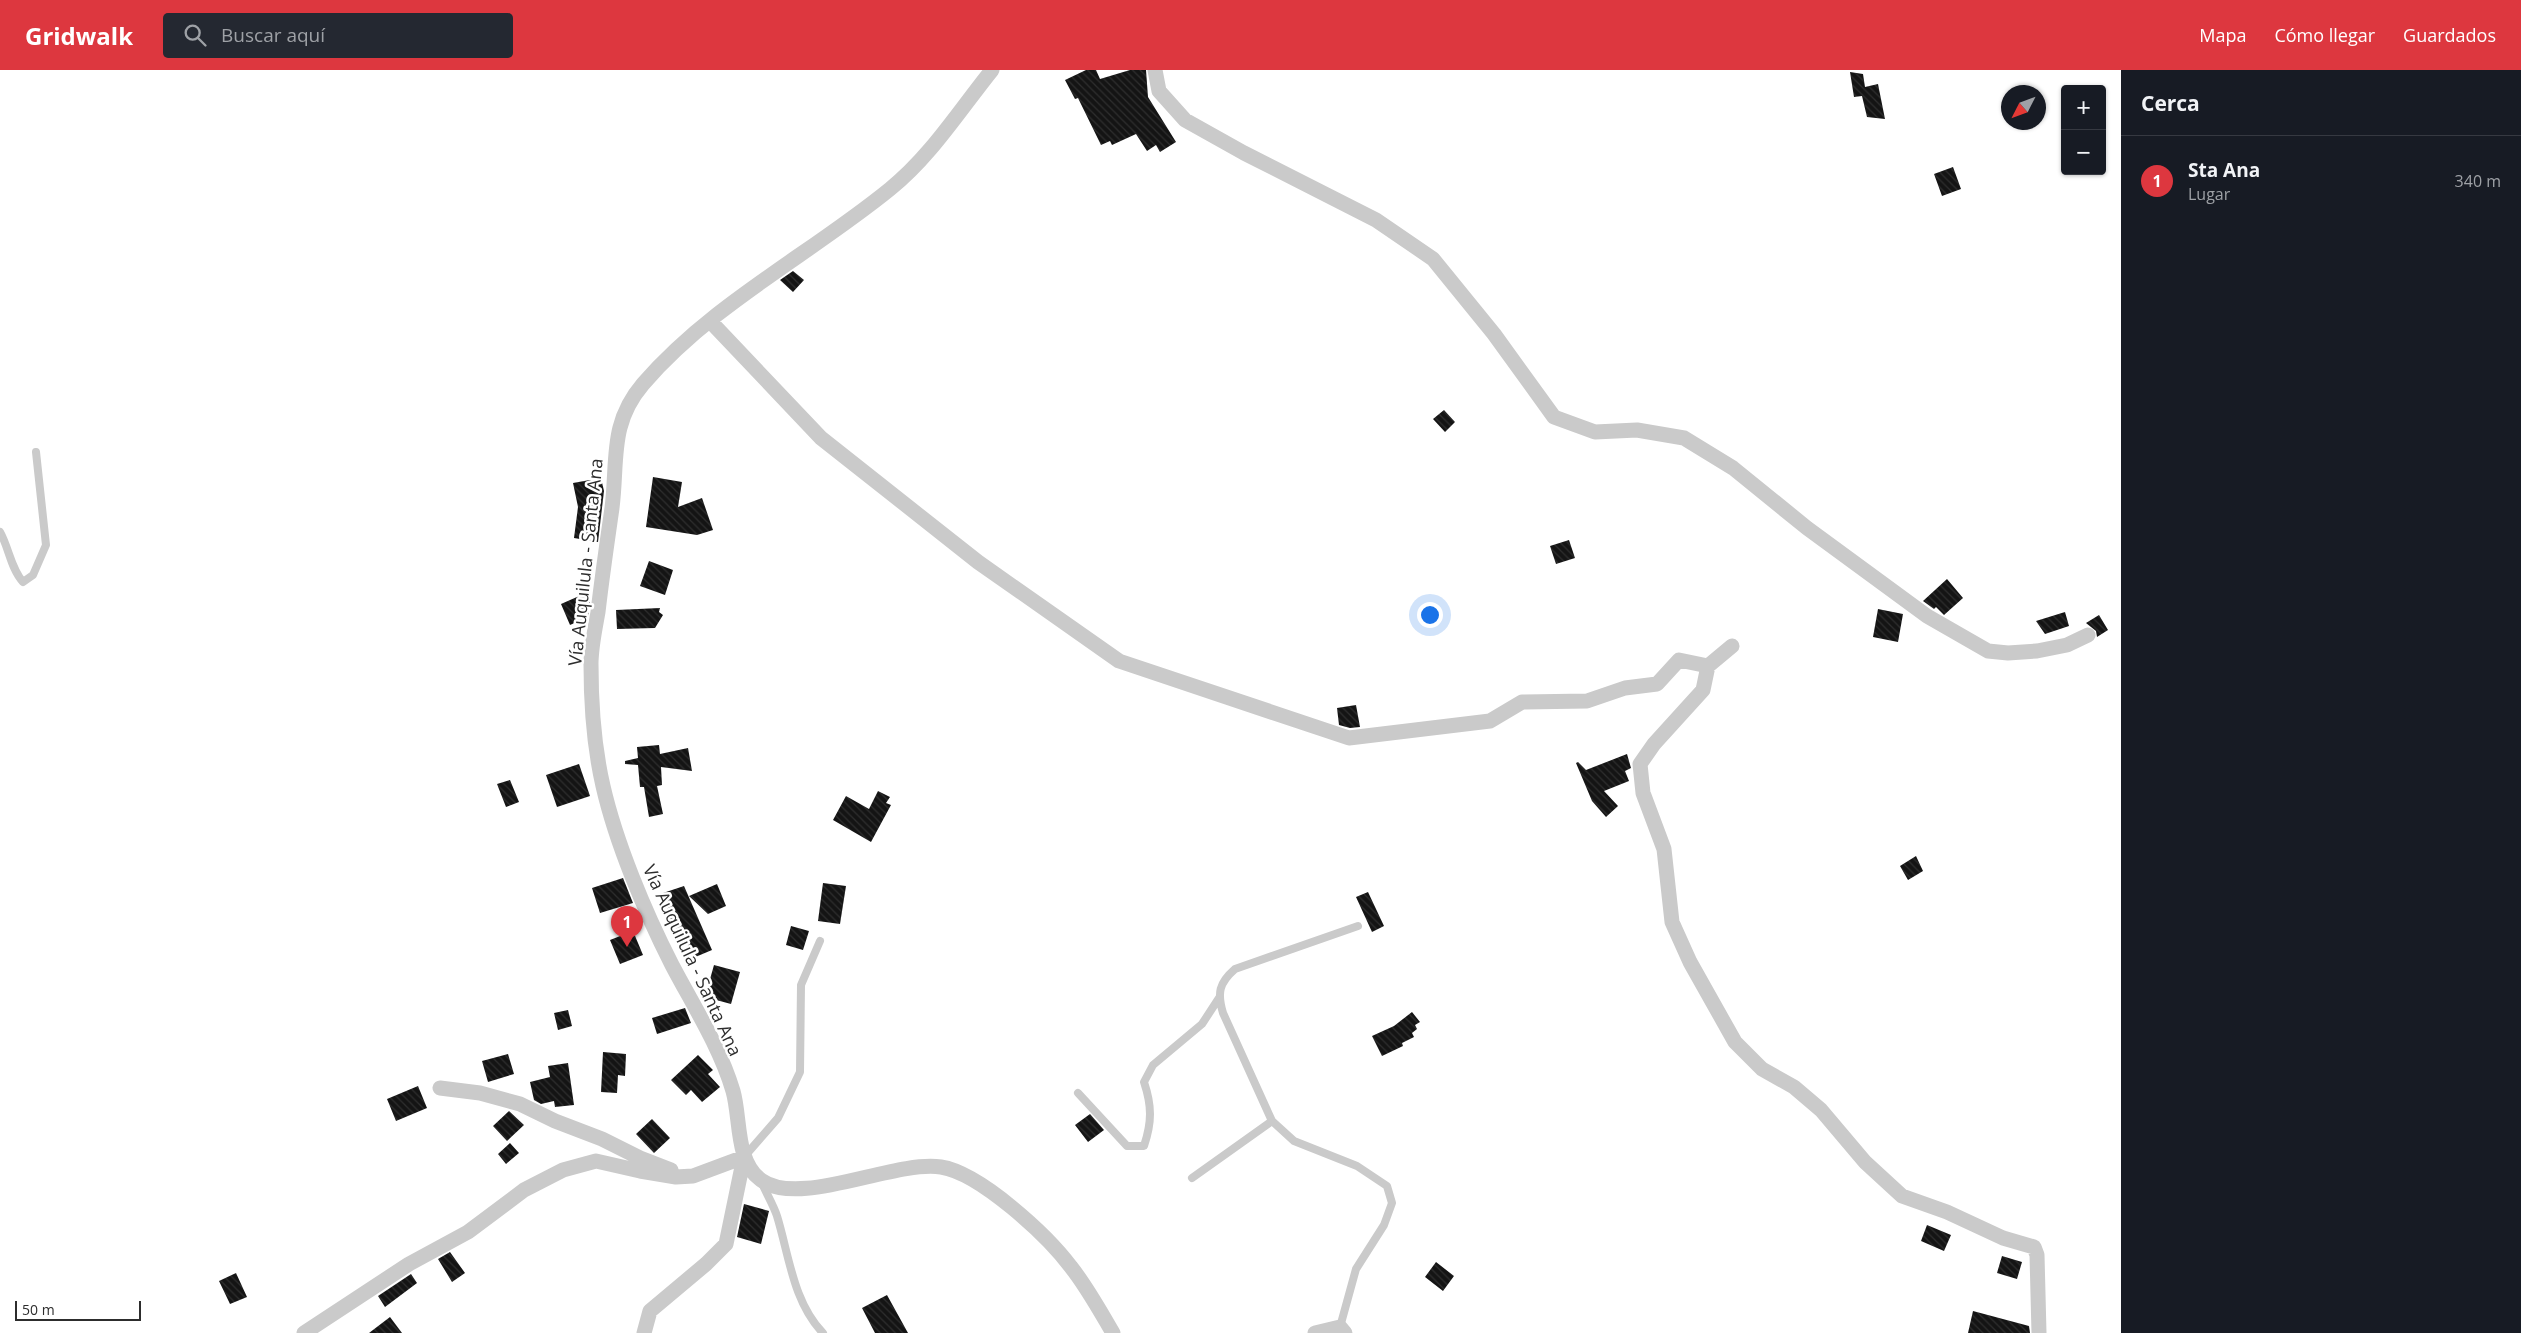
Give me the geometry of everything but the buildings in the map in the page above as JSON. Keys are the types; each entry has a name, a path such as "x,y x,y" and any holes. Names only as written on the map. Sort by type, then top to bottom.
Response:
{"street":[{"name":"Vía Auquilula - Santa Ana","path":"760,1180 744,1157 733,1091 715,1047 658,938 629,867 603,786 594,729 591,660 614,494 617,441 624,412 640,387 678,347 710,321 890,189 923,158 992,70"},
{"path":"1155,70 1159,91 1185,120 1244,153 1376,220 1432,259 1494,334 1554,417 1595,432 1637,430 1684,438 1733,468 1807,528 1927,616 1988,651 2008,653 2037,651 2067,646 2088,635"},
{"path":"710,321 821,438 978,562 1119,661 1349,738 1490,721 1522,702 1586,701 1625,688 1657,684 1679,660 1708,666"},
{"path":"1732,646 1708,666 1703,690 1654,744 1640,764 1643,793 1664,849 1672,922 1690,962 1735,1042 1762,1068 1794,1088 1821,1110 1865,1162 1894,1190 1902,1196 1948,1212 2003,1238 2034,1247 2037,1255 2039,1333"},
{"path":"440,1088 480,1093 520,1104 556,1121 602,1138 640,1158 672,1170 676,1177"},
{"path":"304,1333 409,1264 468,1232 524,1190 563,1170 596,1160 640,1172 676,1177 693,1176 744,1157"},
{"path":"644,1333 650,1311 706,1264 726,1244 744,1157"},
{"path":"760,1180 783,1188 802,1189 907,1168 940,1167 967,1175 1021,1215 1069,1264 1113,1333"},
{"path":"1315,1333 1342,1330"}],"lane":[{"path":"0,532 9,548 17,575 23,582 32,575 46,545 36,452"},
{"path":"1342,1330 1356,1269 1384,1225 1392,1203 1387,1186 1357,1166 1294,1141 1272,1121 1223,1013 1219,998 1220,987 1225,977 1235,969 1358,926"},
{"path":"744,1157 778,1118 800,1072 801,985 820,941"},
{"path":"1078,1093 1127,1146 1144,1146 1151,1125 1149,1097 1144,1082 1153,1065 1202,1024 1219,998"},
{"path":"1192,1178 1272,1121"},
{"path":"760,1180 776,1214 794,1281 816,1326 823,1333"}],"place":[{"name":"Sta Ana","path":"627,947"}]}
